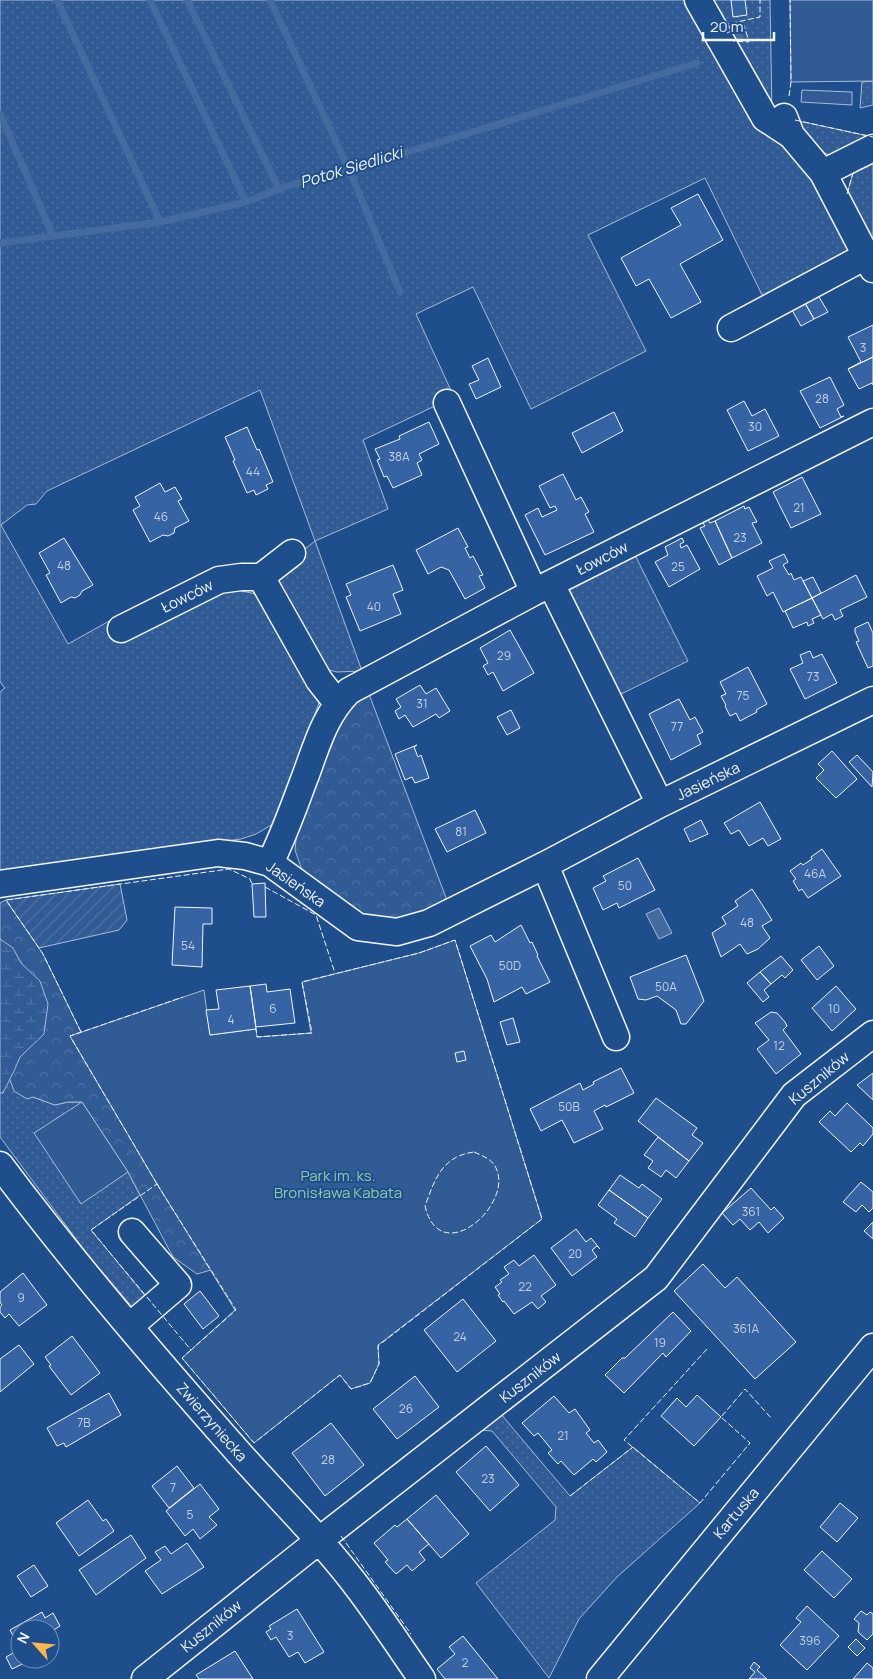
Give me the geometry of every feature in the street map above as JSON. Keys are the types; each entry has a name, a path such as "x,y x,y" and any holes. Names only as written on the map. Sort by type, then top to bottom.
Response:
{"street":[{"path":"698,0 765,118 787,126 823,173 869,262 731,328"},
{"path":"823,173 873,148"},
{"path":"447,404 543,588 660,804"},
{"name":"Łowców","path":"270,863 283,836 325,722 337,703 348,691 543,588 873,422"},
{"path":"292,553 261,577 319,680 337,703"},
{"name":"Łowców","path":"121,629 218,580 261,577"},
{"name":"Jasieńska","path":"0,884 218,853 245,856 270,863 358,927 397,932 428,923 545,865 660,804 873,700"},
{"path":"545,865 616,1037"},
{"name":"Kuszników","path":"144,1679 319,1540 656,1278 794,1095 873,1034"},
{"name":"Zwierzyniecka","path":"0,1165 48,1229 128,1327 246,1461 319,1540 360,1589 422,1679"},
{"path":"132,1232 178,1285 136,1320"},
{"name":"Kartuska","path":"600,1679 873,1347"}],"green space":[{"path":"0,0 690,0 804,160 854,251 766,303 705,178 588,235 646,351 531,409 473,287 416,314 454,397 363,440 388,509 315,541 260,390 47,491 36,504 27,505 1,525 68,644 111,620 121,636 214,594 232,589 261,595 312,683 319,703 275,823 256,834 241,839 0,871 0,692 5,688 0,682"},
{"path":"709,0 770,0 772,115"},
{"path":"790,0 873,0 873,81 791,82"},
{"path":"873,81 873,105 860,108 862,82"},
{"path":"802,90 852,92 852,105 801,102"},
{"path":"794,120 873,137 836,157 821,152"},
{"path":"873,163 873,245 847,194 853,173"},
{"path":"315,541 362,671 337,672 320,668 275,593 281,568"},
{"path":"634,553 688,661 617,696 568,601 570,587"},
{"path":"369,694 448,903 402,921 379,923 342,904 302,870 295,850 297,830 342,719 358,699"},
{"path":"120,884 127,920 119,930 39,948 6,900"},
{"path":"6,900 43,954 81,1032 70,1036 157,1184 211,1270 197,1274 173,1257 128,1172 82,1102 68,1102 55,1105 33,1097 27,1099 14,1091 4,1064 0,968 0,903"},
{"path":"0,939 13,948 21,963 40,981 48,1004 44,1034 20,1057 3,1093 0,1093"},
{"name":"Park im. ks. Bronisława Kabata","path":"455,940 542,1219 378,1345 379,1364 370,1383 351,1389 340,1375 254,1443 182,1358 235,1310 157,1184 70,1036 204,990 210,1035 256,1029 257,1037 311,1033 302,982 419,953"},
{"path":"0,968 33,1097 55,1105 68,1102 82,1102 128,1172 140,1195 91,1230 147,1298 134,1309 91,1259 0,1137"},
{"path":"82,1102 128,1172 81,1204 34,1133"},
{"path":"500,1413 570,1496 633,1447 700,1503 617,1577 579,1619 549,1678 476,1583 555,1520 556,1507 492,1431 480,1430"}],"shaded area":[{"path":"659,908 672,933 659,939 646,914"}],"building":[{"path":"731,0 745,0 747,15 733,17"},
{"path":"698,194 723,240 680,264 701,302 671,318 649,279 636,286 621,258 681,225 671,208"},
{"path":"819,297 828,312 814,319 805,303"},
{"path":"805,303 814,319 801,326 792,310"},
{"path":"873,325 873,357 848,369 861,362 848,337"},
{"path":"873,357 873,385 872,383 859,389 848,369"},
{"path":"488,358 501,387 476,399 469,384 479,380 472,366"},
{"path":"830,377 844,405 837,409 841,417 844,416 820,428 800,391"},
{"path":"744,401 752,416 765,409 779,436 748,451 727,410"},
{"path":"614,412 623,431 582,453 572,433"},
{"path":"429,422 439,444 419,454 422,460 417,463 422,475 393,488 387,476 384,477 377,460 380,459 375,449 400,439 399,436"},
{"path":"247,427 273,482 266,485 268,489 256,495 254,490 247,493 225,437"},
{"path":"563,474 576,500 581,497 589,512 585,514 594,532 545,555 525,515 538,508 542,517 557,510 555,506 550,508 539,486"},
{"path":"802,477 821,514 791,528 773,492"},
{"path":"160,483 165,492 175,487 182,499 178,501 189,521 175,528 174,533 168,536 163,535 150,542 133,510 140,506 135,497"},
{"path":"744,506 745,509 749,507 757,522 752,523 762,543 732,558 715,521"},
{"path":"708,519 710,523 715,521 732,558 719,565 700,528 705,526 702,522"},
{"path":"458,528 468,547 465,548 470,558 473,556 483,575 479,576 485,588 465,599 449,570 441,567 428,574 416,550"},
{"path":"64,538 93,585 82,591 75,598 71,597 61,603 46,575 50,573 39,553"},
{"path":"682,538 684,542 680,544 681,548 687,545 700,569 669,587 655,562 668,555 665,547"},
{"path":"784,554 788,562 783,565 789,575 791,573 794,580 801,577 812,598 783,612 773,592 767,596 757,576 773,568 769,561"},
{"path":"393,565 403,590 393,594 401,614 360,631 346,597 351,595 346,584"},
{"path":"856,575 867,597 840,610 843,616 835,620 832,614 823,619 812,598"},
{"path":"813,577 821,593 812,598 803,581"},
{"path":"812,598 821,615 812,619 814,623 808,626 807,622 793,628 785,611"},
{"path":"868,622 873,633 873,666 868,668 856,642 859,641 855,628"},
{"path":"510,630 534,673 503,691 493,672 488,675 483,666 488,663 480,648"},
{"path":"810,651 813,658 822,654 837,683 805,699 790,669 803,663 800,655"},
{"path":"748,667 767,704 740,721 736,713 730,716 721,696 726,694 720,682"},
{"path":"420,685 426,694 436,688 450,711 439,718 436,714 413,727 405,715 399,719 395,711 401,707 396,699"},
{"path":"679,699 690,720 695,717 703,732 697,735 701,744 671,760 649,714"},
{"path":"511,710 520,728 507,735 497,717"},
{"path":"417,745 414,747 418,757 421,755 429,778 415,783 412,777 405,780 395,754"},
{"path":"832,751 857,779 836,798 816,778 824,770 818,764"},
{"path":"857,755 873,772 872,787 849,762"},
{"path":"760,802 781,839 768,846 763,838 749,846 739,830 731,834 724,823"},
{"path":"475,810 486,833 447,852 435,829"},
{"path":"701,820 708,834 690,842 684,829"},
{"path":"822,849 841,876 808,898 802,889 799,891 793,881 796,879 790,871 801,863 803,865 812,859 811,857"},
{"path":"638,858 655,890 619,908 617,903 603,910 593,888 606,881 603,876"},
{"path":"265,883 266,917 254,917 252,884"},
{"path":"752,889 772,920 762,926 770,938 758,949 747,954 740,944 721,957 712,933 726,924 722,917 738,906 735,901"},
{"path":"175,907 212,908 212,924 203,924 202,967 172,965"},
{"path":"521,925 530,943 532,942 550,982 526,994 522,987 494,1002 487,979 470,946 491,935 495,942"},
{"path":"819,946 834,966 817,980 801,960"},
{"path":"686,955 704,1001 686,1024 681,1024 676,1010 657,996 646,1000 638,999 630,977"},
{"path":"781,956 793,970 785,978 782,975 771,984 760,972"},
{"path":"760,972 771,984 764,990 769,997 763,1002 747,983"},
{"path":"266,984 267,992 290,989 295,1023 256,1027 250,986"},
{"path":"250,986 256,1029 210,1035 206,1010 219,1009 216,990"},
{"path":"836,986 856,1009 832,1031 812,1008"},
{"path":"771,1012 777,1013 785,1022 787,1026 783,1030 801,1054 776,1074 757,1049 769,1040 755,1023"},
{"path":"513,1018 520,1042 507,1045 500,1022"},
{"path":"464,1051 466,1060 457,1062 455,1053"},
{"path":"621,1068 634,1093 594,1111 603,1129 574,1143 562,1120 541,1131 530,1109 580,1083 583,1090 594,1084 593,1082"},
{"path":"873,1073 873,1100 857,1085"},
{"path":"656,1098 697,1128 692,1135 703,1143 689,1161 638,1121"},
{"path":"847,1103 873,1128 873,1134 863,1146 860,1143 851,1152 819,1122 830,1111 835,1116"},
{"path":"658,1137 689,1161 676,1178 666,1170 661,1177 648,1168 653,1161 644,1155"},
{"path":"620,1175 639,1188 642,1184 662,1199 648,1218 609,1190"},
{"path":"861,1182 873,1192 873,1208 869,1212 862,1205 856,1212 843,1202"},
{"path":"751,1188 771,1210 774,1207 784,1218 768,1233 759,1222 750,1230 740,1219 733,1225 722,1213"},
{"path":"609,1190 648,1218 635,1237 614,1223 617,1219 598,1205"},
{"path":"873,1222 873,1239 864,1231"},
{"path":"576,1229 586,1242 591,1238 600,1249 597,1246 592,1250 597,1257 572,1276 551,1248"},
{"path":"534,1255 556,1285 541,1296 546,1302 538,1309 532,1302 514,1314 498,1295 500,1294 495,1287 502,1282 500,1280 509,1274 504,1267 514,1260 519,1266"},
{"path":"703,1264 725,1288 737,1277 796,1342 755,1379 674,1291"},
{"path":"23,1273 47,1305 19,1326 9,1314 5,1318 0,1312 2,1305 0,1302 0,1292"},
{"path":"200,1291 219,1316 203,1329 184,1304"},
{"path":"463,1299 496,1341 457,1372 424,1330"},
{"path":"673,1312 691,1331 666,1357 663,1353 624,1393 605,1375"},
{"path":"72,1336 100,1373 71,1395 49,1366 51,1365 45,1357"},
{"path":"19,1345 34,1364 0,1392 0,1359"},
{"path":"415,1376 439,1407 397,1439 373,1409"},
{"path":"109,1393 121,1415 66,1447 64,1443 57,1446 47,1428"},
{"path":"697,1395 721,1417 694,1446 661,1416 677,1398 686,1407"},
{"path":"554,1396 569,1413 575,1409 590,1430 586,1433 594,1443 598,1440 607,1452 596,1462 593,1459 574,1475 561,1461 558,1464 548,1453 552,1450 538,1433 534,1436 522,1423"},
{"path":"331,1423 364,1465 325,1496 292,1453"},
{"path":"486,1446 519,1485 490,1511 456,1472"},
{"path":"177,1466 194,1488 169,1508 152,1486"},
{"path":"200,1484 219,1509 209,1517 217,1525 200,1539 193,1529 185,1536 166,1511"},
{"path":"436,1495 469,1534 441,1558 407,1519"},
{"path":"88,1500 103,1521 106,1519 114,1531 79,1556 56,1523"},
{"path":"840,1503 858,1518 837,1542 820,1527"},
{"path":"407,1519 429,1544 419,1552 425,1560 412,1571 407,1565 396,1574 385,1562 388,1560 374,1543 395,1525 397,1527"},
{"path":"131,1535 146,1558 96,1595 79,1570"},
{"path":"187,1543 204,1567 162,1594 145,1571 161,1560 155,1552 165,1546 171,1554"},
{"path":"822,1551 852,1579 834,1598 804,1570"},
{"path":"34,1565 48,1586 31,1597 17,1576"},
{"path":"807,1606 839,1636 807,1670 780,1645 801,1622 796,1618"},
{"path":"297,1609 324,1652 305,1663 298,1652 289,1657 276,1637 271,1640 266,1632 271,1629 269,1626"},
{"path":"861,1611 867,1615 870,1612 873,1614 873,1634 867,1640 858,1632 859,1623 854,1619"},
{"path":"42,1612 45,1618 53,1613 56,1619 30,1619"},
{"path":"463,1636 498,1679 445,1679 437,1669 455,1654 449,1647"},
{"path":"856,1639 865,1648 857,1656 848,1647"},
{"path":"235,1651 253,1679 199,1679 196,1675"},
{"path":"10,1655 10,1665 6,1657"},
{"path":"754,1662 760,1667 757,1670 767,1679 749,1679 755,1672 750,1668"},
{"path":"867,1663 873,1668 873,1679 853,1679"}],"waterway":[{"path":"57,0 160,222"},
{"path":"150,0 246,202"},
{"path":"187,0 279,189"},
{"path":"270,0 348,167 400,292"},
{"path":"734,39 740,37"},
{"name":"Potok Siedlicki","path":"0,243 160,222 246,202 279,189 348,167 401,154 697,63"},
{"path":"0,114 53,236"}],"fence":[{"path":"723,25 760,17 760,0"},
{"path":"789,96 791,82 790,0"},
{"path":"727,33 744,25 749,42 733,41"},
{"path":"795,120 873,137"},
{"path":"847,194 853,173 865,167"},
{"path":"81,1032 43,954 6,900 229,869 250,879 252,884"},
{"path":"265,887 316,915 335,973"},
{"path":"191,1350 182,1358 254,1443 340,1375 351,1389 370,1383 379,1364 378,1346 542,1219 455,940 419,953 302,982 312,1033 257,1037 256,1029"},
{"path":"157,1184 70,1036 183,997"},
{"path":"474,1152 490,1160 496,1168 499,1183 495,1199 473,1225 459,1232 445,1232 433,1224 425,1206 441,1170 454,1158 474,1152"},
{"path":"157,1184 236,1310 191,1350 91,1230 157,1184"},
{"path":"707,1349 624,1440 700,1503 750,1443 721,1417 745,1389 772,1419"},
{"path":"570,1496 633,1447"},
{"path":"341,1536 411,1634"}]}
